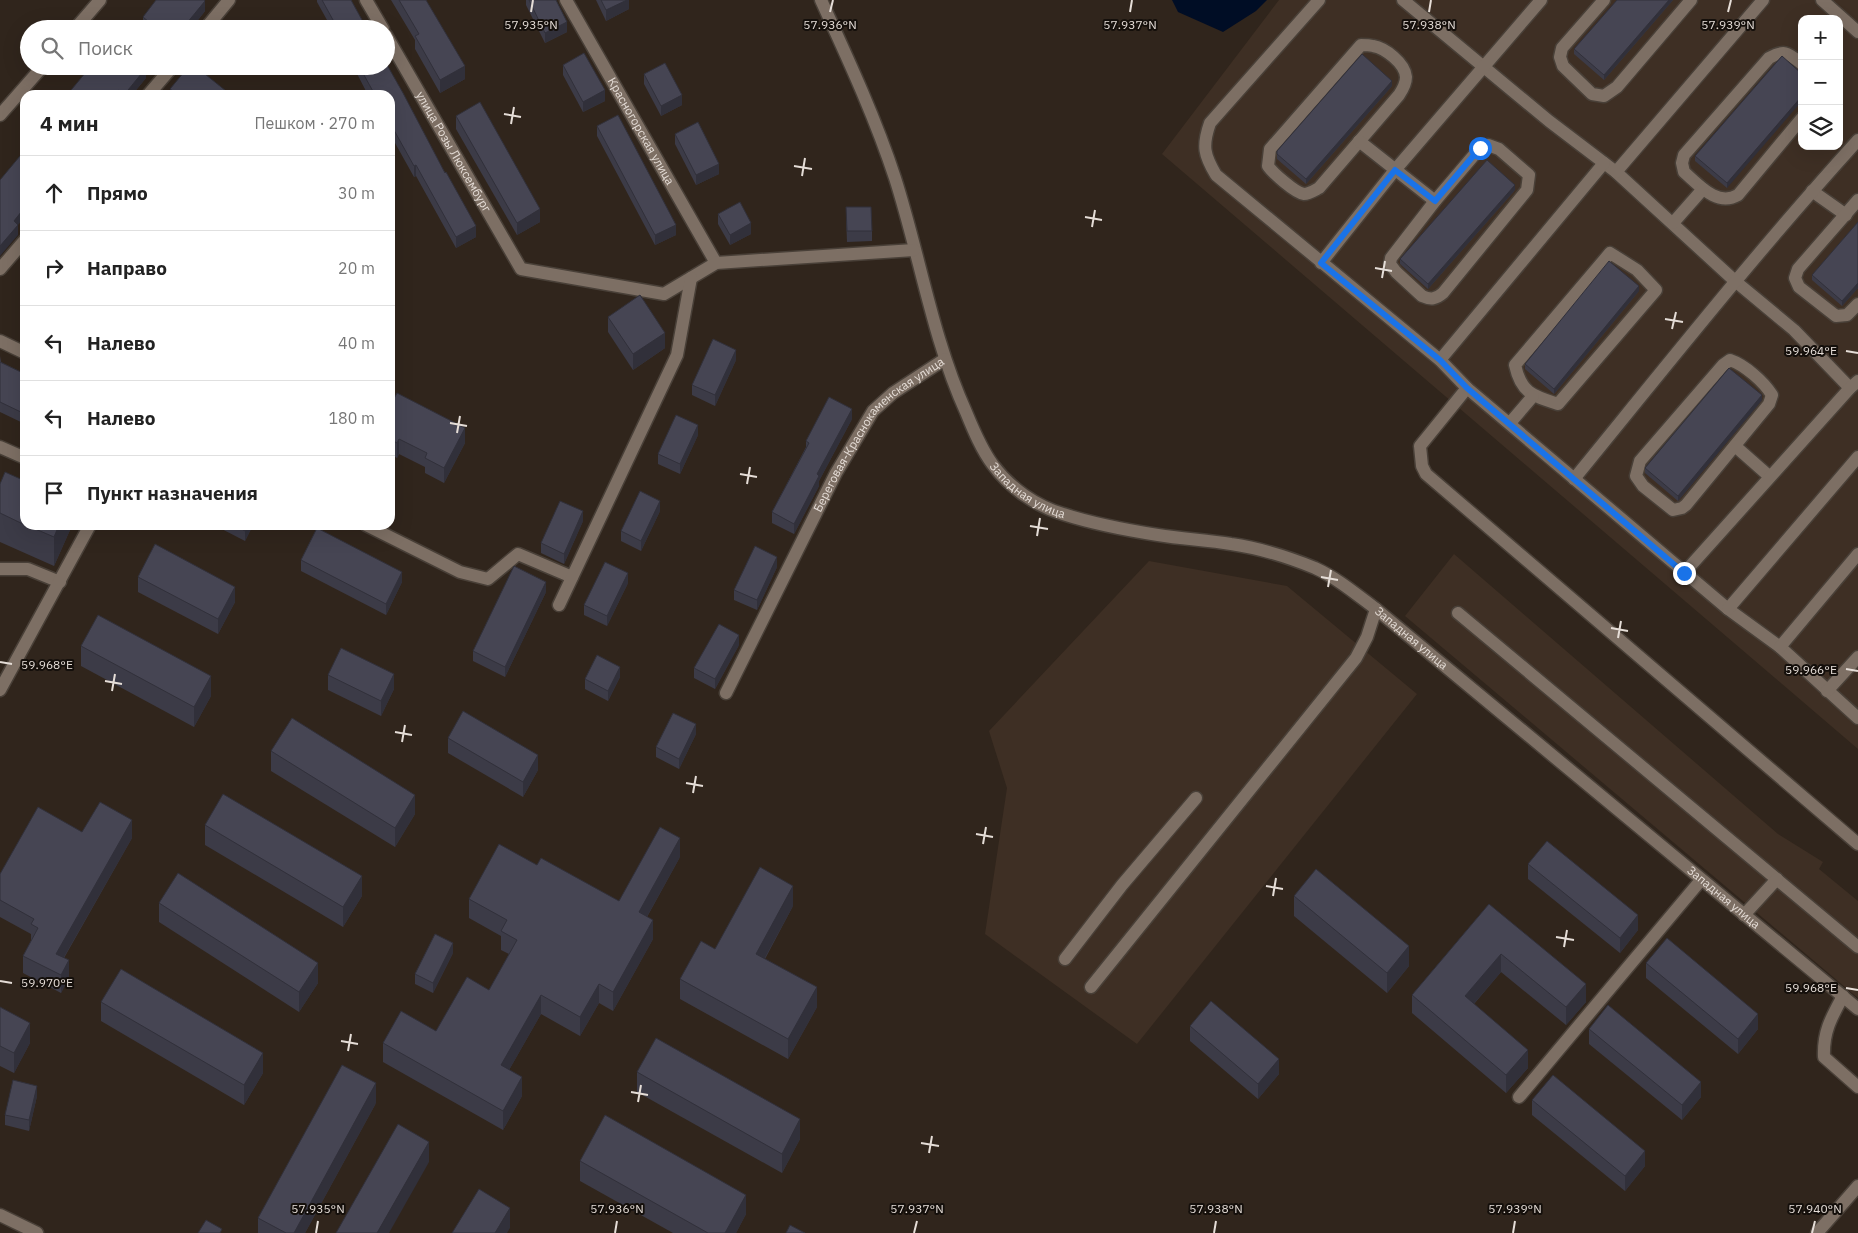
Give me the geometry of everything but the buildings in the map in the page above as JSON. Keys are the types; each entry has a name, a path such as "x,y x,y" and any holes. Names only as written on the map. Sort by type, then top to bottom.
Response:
{"street":[{"path":"83,20 100,0"},
{"path":"212,20 228,0"},
{"path":"366,0 378,20"},
{"name":"Красногорская улица","path":"566,0 716,263"},
{"name":"Береговая-Краснокаменская улица","path":"726,693 836,473 873,411 893,393 945,359 895,180 869,107 821,0"},
{"path":"1319,0 1210,123 1205,136 1204,149 1208,162 1216,175 1440,360 1467,388 1684,573 1728,609 1780,647 1827,692 1858,718"},
{"path":"1403,0 1549,121 1616,172 1735,281 1794,330 1854,384 1769,476 1684,573"},
{"path":"1321,263 1395,170 1541,0"},
{"path":"1604,0 1562,48 1560,57 1563,66 1571,76 1592,94 1604,96 1617,87 1691,0"},
{"path":"1616,172 1763,0"},
{"path":"1822,0 1858,32"},
{"path":"1361,45 1371,45 1383,49 1404,67 1405,86 1400,95 1359,141 1319,188 1311,192 1303,194 1297,191 1271,171 1268,166 1270,149 1313,98 1361,45"},
{"name":"улица Розы Люксембург","path":"395,51 521,269 664,294 691,278"},
{"path":"1798,61 1789,54 1779,52 1769,58 1684,155 1682,163 1684,172 1718,199 1730,200 1738,196 1798,123"},
{"path":"22,90 35,75"},
{"path":"152,90 165,75"},
{"path":"0,115 20,92"},
{"path":"1574,479 1735,281 1812,190 1858,140"},
{"path":"1359,141 1435,201"},
{"path":"1488,145 1500,149 1529,175 1527,190 1521,199 1443,293 1433,299 1422,296 1390,264 1394,254 1435,201 1480,148 1488,145"},
{"path":"1440,360 1604,163"},
{"path":"1673,223 1703,189"},
{"path":"1812,190 1846,215"},
{"path":"1858,200 1798,269 1795,278 1799,287 1836,316 1847,315 1858,304"},
{"path":"0,269 20,246"},
{"path":"559,605 678,355 691,278 716,263 914,250"},
{"path":"1610,253 1637,270 1656,290 1558,404 1533,396 1518,379 1515,365 1610,253"},
{"path":"0,341 20,351"},
{"name":"Западная улица","path":"945,359 975,434 993,464 1012,485 1036,503 1060,513 1091,522 1159,535 1232,544 1263,550 1316,569 1337,580 1376,609 1858,1009"},
{"path":"1730,360 1738,363 1768,388 1772,395 1769,404 1734,446 1686,505 1678,510 1668,508 1643,486 1636,476 1640,461 1723,365 1730,360"},
{"path":"1467,388 1420,446 1422,466 1426,474 1858,844"},
{"path":"1510,423 1533,396"},
{"path":"1734,446 1769,476"},
{"path":"0,447 20,456"},
{"path":"1728,609 1858,457"},
{"path":"0,690 87,530"},
{"path":"376,530 460,572 488,580 518,554 572,578"},
{"path":"1780,647 1858,554"},
{"path":"0,569 28,570 60,582"},
{"path":"1091,987 1356,658 1367,637 1376,609"},
{"path":"1458,613 1858,947"},
{"path":"1827,692 1858,657"},
{"path":"1065,959 1122,884 1196,798"},
{"path":"1744,916 1777,879"},
{"path":"1519,1097 1701,880"},
{"path":"1843,996 1827,1027 1823,1042 1824,1058 1858,1087"},
{"path":"1817,1233 1858,1186"},
{"path":"0,1215 37,1233"}],"shaded area":[{"path":"1279,0 1858,0 1858,749 1162,154"},
{"path":"1454,554 1778,834 1823,862 1819,869 1858,901 1858,998 1405,616"},
{"path":"1149,561 1287,586 1417,694 1137,1044 985,934 1007,788 989,731"}],"water":[{"path":"1172,0 1267,0 1256,11 1223,32 1178,12"}],"route":[{"path":"1480,148 1435,201 1395,170 1321,263 1440,360 1467,388 1684,573"}]}
